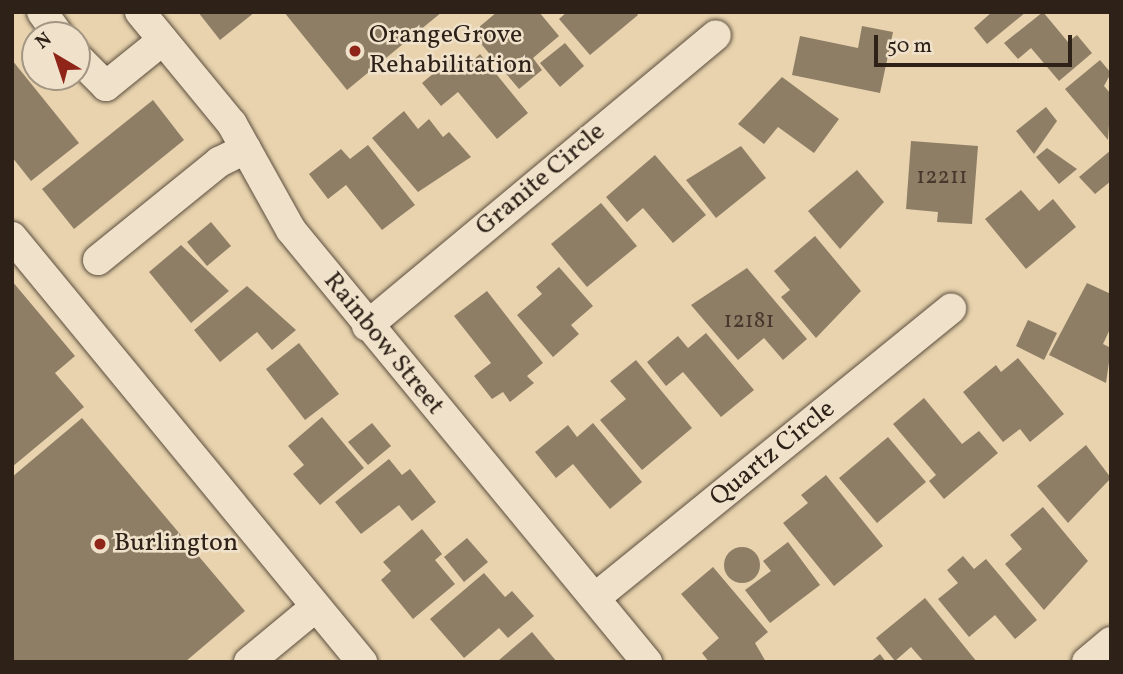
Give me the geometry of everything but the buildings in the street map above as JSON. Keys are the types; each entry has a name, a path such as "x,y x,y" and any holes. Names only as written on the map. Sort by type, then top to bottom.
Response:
{"street":[{"name":"Rainbow Street","path":"140,12 246,149 291,230 366,326 646,662"},
{"name":"Granite Circle","path":"366,326 716,35"},
{"path":"91,71 106,86 163,40"},
{"path":"98,260 219,162 246,149"},
{"path":"12,237 313,609 362,662"},
{"name":"Quartz Circle","path":"595,598 951,309"},
{"path":"249,662 313,609"},
{"path":"1087,662 1111,642"}],"place":[{"name":"OrangeGrove Rehabilitation","path":"355,51"},
{"name":"Burlington","path":"100,544"}]}
